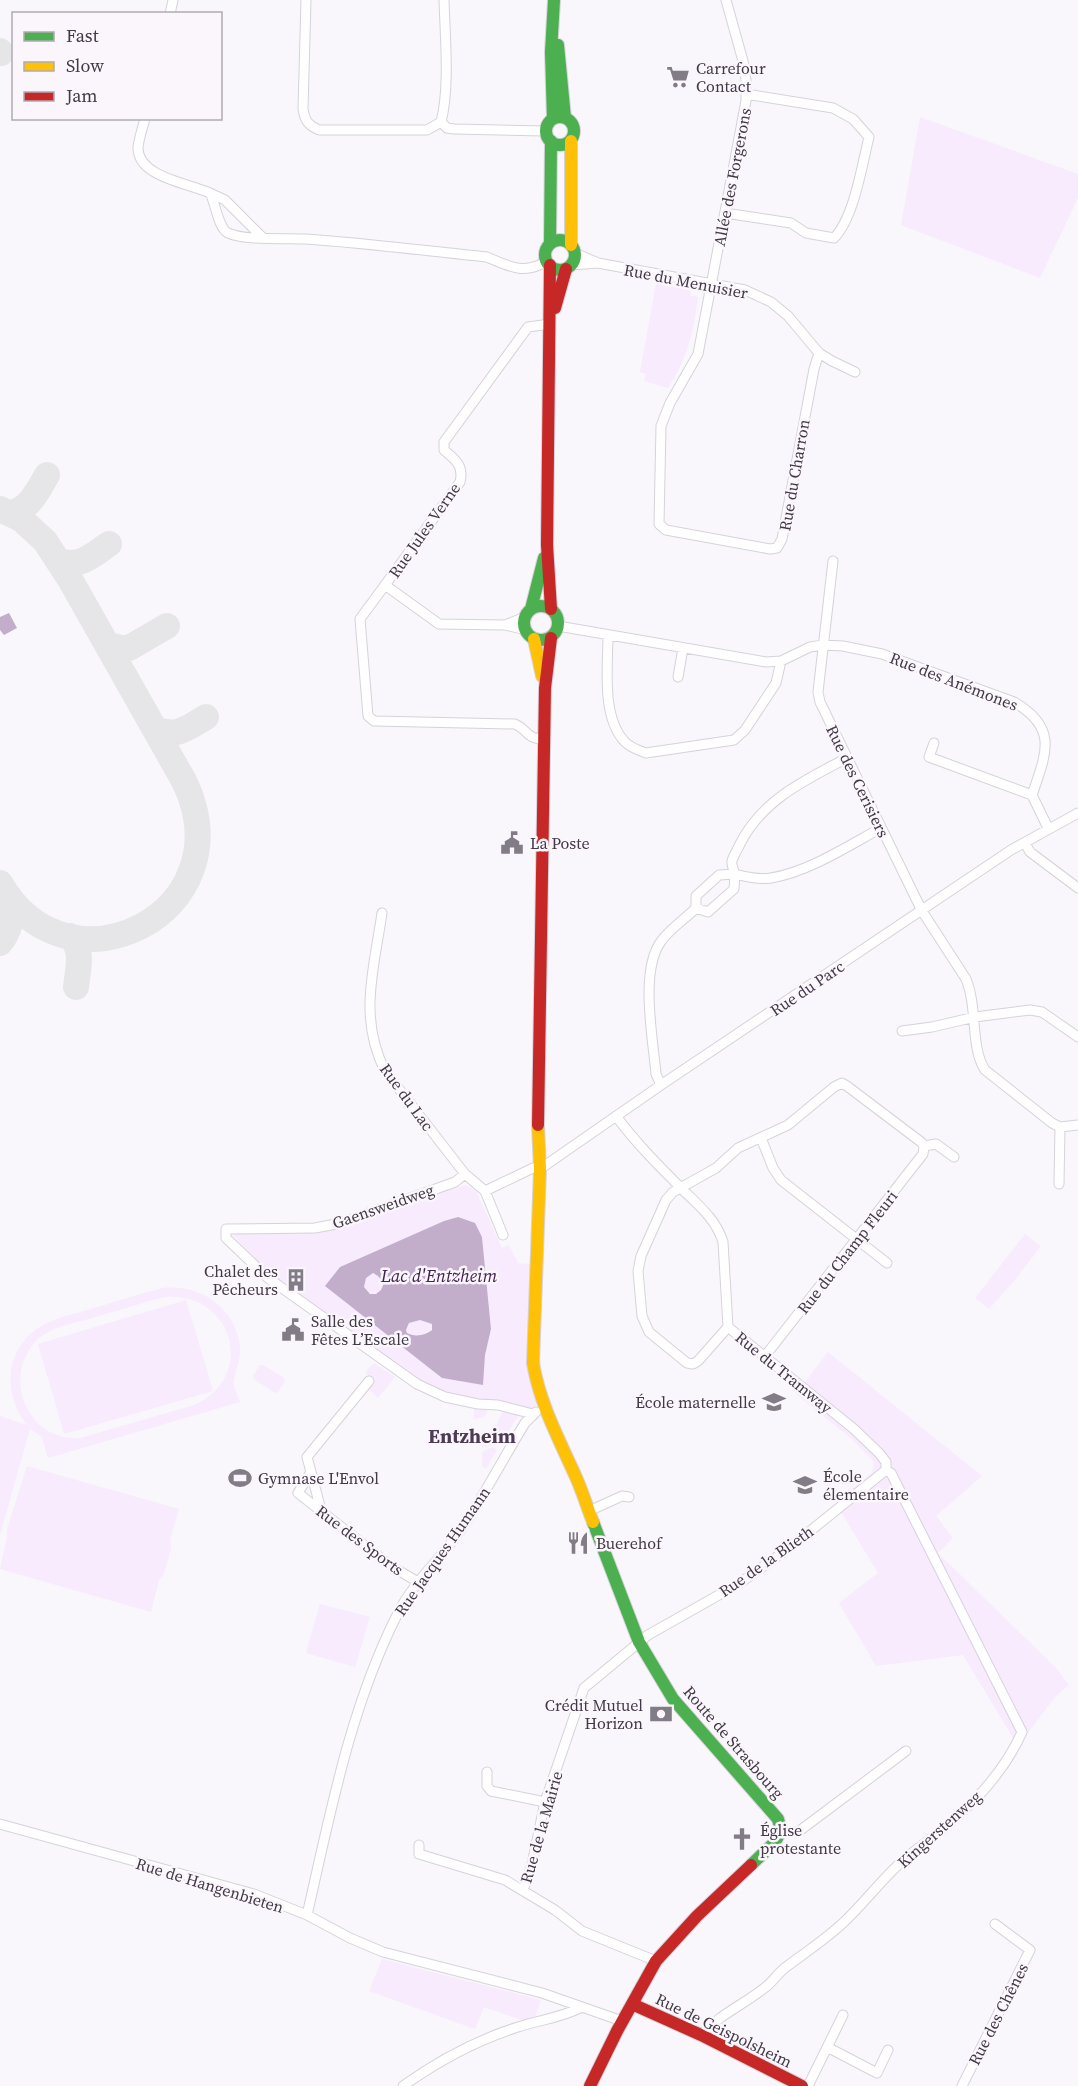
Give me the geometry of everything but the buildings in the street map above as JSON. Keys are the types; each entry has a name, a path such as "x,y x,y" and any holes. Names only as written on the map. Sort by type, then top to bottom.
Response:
{"main road":[{"path":"554,3 559,119"},
{"path":"545,688 550,638 558,626 557,617 551,609 547,545 550,324 546,252 550,244 548,124 559,119 572,124 574,128 571,141 571,258 550,324"},
{"path":"549,136 563,145 571,141"},
{"path":"550,244 558,240 567,242 571,258"},
{"path":"548,263 558,269 571,258"},
{"path":"545,688 529,624 547,545"},
{"path":"529,624 541,606 551,609"},
{"path":"529,624 540,640 550,638"},
{"name":"Route de Strasbourg","path":"545,688 538,1123 540,1169 534,1330 535,1377 543,1406 576,1478 639,1641 674,1699 743,1784 778,1819 781,1831"},
{"path":"590,2086 622,2021 656,1961 697,1916 775,1842 781,1831"},
{"name":"Rue de Geispolsheim","path":"632,2004 802,2086"}],"street":[{"path":"306,0 303,109 305,120 310,126 319,130 427,130 441,122 444,111 444,0"},
{"name":"Allée des Forgerons","path":"712,284 742,130 746,94 743,61 726,0"},
{"path":"725,213 791,224 806,233 834,238 842,230 858,186 869,137 853,119 833,108 746,94"},
{"path":"145,120 138,148 141,162 154,173 225,200 262,237"},
{"path":"441,122 447,128 454,129 549,136"},
{"path":"210,193 216,204 220,226 226,232 235,235 306,239 488,257 508,266 526,269 548,263"},
{"name":"Rue du Menuisier","path":"571,258 745,290 771,302 788,316 819,353 855,372"},
{"name":"Rue du Charron","path":"712,284 698,354 670,403 661,426 659,524 666,530 770,549 777,548 782,540 819,353"},
{"name":"Rue Jules Verne","path":"529,624 439,624 385,585 460,482 462,474 460,465 444,450 444,442 528,327 550,324"},
{"name":"Rue des Cerisiers","path":"833,561 818,693 820,702 922,911 966,979 975,1017 978,1060 985,1070 1060,1127"},
{"path":"385,585 360,619 368,716 374,721 515,724 522,727 525,734 532,738 545,740"},
{"path":"558,626 766,662 781,661 810,647 823,645"},
{"path":"608,635 609,710 618,733 625,742 646,753 734,740 745,730 776,683 781,661"},
{"name":"Rue des Anémones","path":"823,645 843,646 882,654 1014,702 1028,710 1037,720 1045,738 1045,759 1032,795"},
{"path":"678,677 683,648"},
{"path":"934,743 929,757 1032,795 1048,828"},
{"path":"696,908 708,912 734,889 735,874 732,861 744,837 774,801 795,786 847,758"},
{"name":"Rue du Parc","path":"540,1169 661,1085 922,911 1048,828 1078,813"},
{"path":"661,1085 656,1074 648,980 653,957 661,941 696,908 696,896 719,875 735,874 770,879 800,870 881,828"},
{"path":"1025,843 1030,852 1078,888"},
{"name":"Rue du Lac","path":"382,913 370,989 369,1019 376,1053 385,1071 465,1174 485,1191 503,1235"},
{"path":"902,1031 975,1017 1030,1010 1042,1012 1078,1037"},
{"path":"728,1327 699,1361 693,1364 687,1363 649,1332 644,1325 638,1270 641,1256 666,1200 673,1192 716,1168 738,1148 788,1125 842,1083 924,1146 936,1144 954,1157"},
{"name":"Rue du Tramway","path":"616,1116 681,1188 712,1218 719,1230 723,1242 728,1327 862,1437 886,1462 886,1470"},
{"path":"1059,1184 1060,1127 1078,1125"},
{"path":"761,1138 773,1168 781,1180 887,1263"},
{"name":"Rue du Champ Fleuri","path":"765,1356 923,1154 924,1146"},
{"path":"485,1191 533,1168 540,1169"},
{"name":"Gaensweidweg","path":"465,1174 455,1182 341,1223 315,1228 226,1229 226,1238 268,1278 417,1384 445,1397 477,1404 498,1405 533,1414"},
{"name":"Rue des Sports","path":"369,1381 307,1457 311,1472 298,1493 391,1566 418,1582"},
{"name":"Rue Jacques Humann","path":"307,1915 340,1769 359,1712 362,1695 395,1617 418,1582 462,1528 525,1422 543,1406"},
{"name":"Rue de la Blieth","path":"639,1641 740,1583 789,1548 886,1470"},
{"name":"Kingerstenweg","path":"700,2035 734,2007 768,1986 784,1968 835,1931 897,1866 958,1816 984,1789 1017,1743 1022,1732 896,1482 891,1473 886,1470"},
{"path":"311,1472 321,1510"},
{"path":"589,1511 621,1496 629,1497"},
{"name":"Rue de la Mairie","path":"639,1641 584,1688 545,1802 524,1890 582,1931 656,1961"},
{"path":"781,1831 798,1832 906,1751"},
{"path":"487,1772 487,1786 491,1791 545,1802"},
{"name":"Rue de Hangenbieten","path":"0,1824 254,1894 307,1915 350,1938 383,1952 542,1993 622,2021"},
{"path":"419,1845 419,1854 505,1880 524,1890"},
{"name":"Rue des Chênes","path":"962,2086 1030,1950 995,1924"},
{"path":"403,2086 448,2057 518,2027 565,2015 580,2008"},
{"path":"808,2086 843,2014"},
{"path":"827,2047 877,2073 888,2050"}],"shaded area":[{"path":"920,117 1078,174 1078,198 1040,278 901,225"},
{"path":"656,284 690,290 691,296 698,297 689,344 668,388 644,381 646,374 640,372"},
{"path":"466,1185 476,1191 502,1248 509,1245 518,1263 532,1264 528,1366 537,1405 527,1415 517,1413 519,1415 501,1443 496,1435 496,1426 505,1410 487,1408 484,1417 474,1419 474,1406 431,1389 358,1339 271,1275 231,1233 337,1230 420,1198","holes":["458,1217 482,1237 491,1329 485,1355 483,1385 442,1378 340,1267"]},
{"path":"1025,1234 1041,1246 989,1309 975,1298"},
{"path":"373,1274 380,1277 383,1284 380,1291 373,1294 366,1291 363,1284 366,1277"},
{"path":"163,1288 190,1290 203,1295 214,1301 232,1321 240,1347 234,1387 240,1402 48,1458 42,1437 30,1429 0,1535 0,1416 27,1425 18,1412 11,1383 16,1355 23,1343 33,1332 52,1321","holes":["165,1297 189,1299 208,1308 222,1323 229,1340 230,1359 225,1378 212,1394 191,1406 80,1438 61,1436 45,1429 33,1418 25,1403 21,1387 21,1369 27,1353 39,1338 60,1327 157,1299"]},
{"path":"186,1300 213,1391 64,1434 38,1344"},
{"path":"420,1320 433,1325 431,1329 418,1335 407,1333 409,1323"},
{"path":"828,1352 982,1476 936,1516 953,1538 938,1553 1057,1669 1069,1685 1055,1697 1018,1746 963,1655 876,1666 839,1603 878,1573 835,1502 872,1473 874,1462 853,1440 796,1394"},
{"path":"374,1363 395,1377 378,1398 367,1388 373,1381 365,1372"},
{"path":"260,1365 284,1378 285,1381 278,1392 275,1393 254,1379 253,1376"},
{"path":"485,1433 490,1435 492,1440 490,1445 485,1447 480,1445 478,1440 480,1435"},
{"path":"493,1447 497,1450 486,1469 482,1466 482,1454"},
{"path":"27,1466 179,1509 170,1540 171,1549 164,1574 159,1580 151,1612 0,1569 7,1529"},
{"path":"320,1604 370,1617 355,1667 306,1653"},
{"path":"382,1959 541,2000 535,2017 524,2021 484,2007 475,2029 369,1991"}],"water":[{"path":"9,613 17,628 4,635 0,630 0,617"},
{"name":"Lac d'Entzheim","path":"458,1217 475,1223 482,1237 491,1329 485,1355 483,1385 442,1378 325,1286 340,1267","holes":["373,1273 384,1283 376,1294 370,1294 364,1287 366,1278","420,1320 432,1324 432,1330 420,1335 407,1333 409,1323"]}],"taxiway":[{"path":"10,513 28,504 47,475"},
{"path":"0,509 21,519 45,541 71,581 184,781 197,828 192,869 172,902 142,926 105,938 66,936 30,918 0,883"},
{"path":"58,561 79,562 109,544"},
{"path":"107,645 129,648 167,626"},
{"path":"155,729 163,732 176,732 206,717"},
{"path":"0,943 10,923 11,900"},
{"path":"70,936 79,954 76,987"}],"traffic: fast":[{"path":"553,119 551,52 554,0"},
{"path":"558,45 565,118"},
{"path":"560,117 570,121 574,131 570,141 560,145 550,141 546,131 550,121 560,117"},
{"path":"550,244 551,141"},
{"path":"560,240 570,245 575,255 570,265 560,270 550,265 545,255 550,245 560,240"},
{"path":"531,609 544,558"},
{"path":"541,606 553,611 558,623 553,635 541,640 529,635 524,623 529,611 541,606"},
{"path":"593,1522 639,1642 673,1699 778,1819 781,1831 775,1842 751,1865"}],"traffic: slow":[{"path":"571,141 571,245"},
{"path":"534,639 542,676"},
{"path":"538,1125 540,1169 533,1363 545,1406 578,1481 593,1522"}],"traffic: jam":[{"path":"550,265 547,545 551,609"},
{"path":"555,308 566,269"},
{"path":"538,1125 545,688 551,638"},
{"path":"590,2086 617,2031 656,1961 697,1916 751,1865"},
{"path":"632,2004 701,2035 802,2086"}],"place":[{"name":"Carrefour Contact","path":"678,77"},
{"name":"La Poste","path":"512,843"},
{"name":"Chalet des Pêcheurs","path":"296,1280"},
{"name":"Salle des Fêtes L’Escale","path":"293,1330"},
{"name":"École maternelle","path":"774,1402"},
{"name":"Gymnase L'Envol","path":"240,1478"},
{"name":"École élementaire","path":"805,1485"},
{"name":"Buerehof","path":"578,1543"},
{"name":"Crédit Mutuel Horizon","path":"661,1714"},
{"name":"Église protestante","path":"742,1839"}],"district":[{"name":"Entzheim","path":"472,1436"}]}
